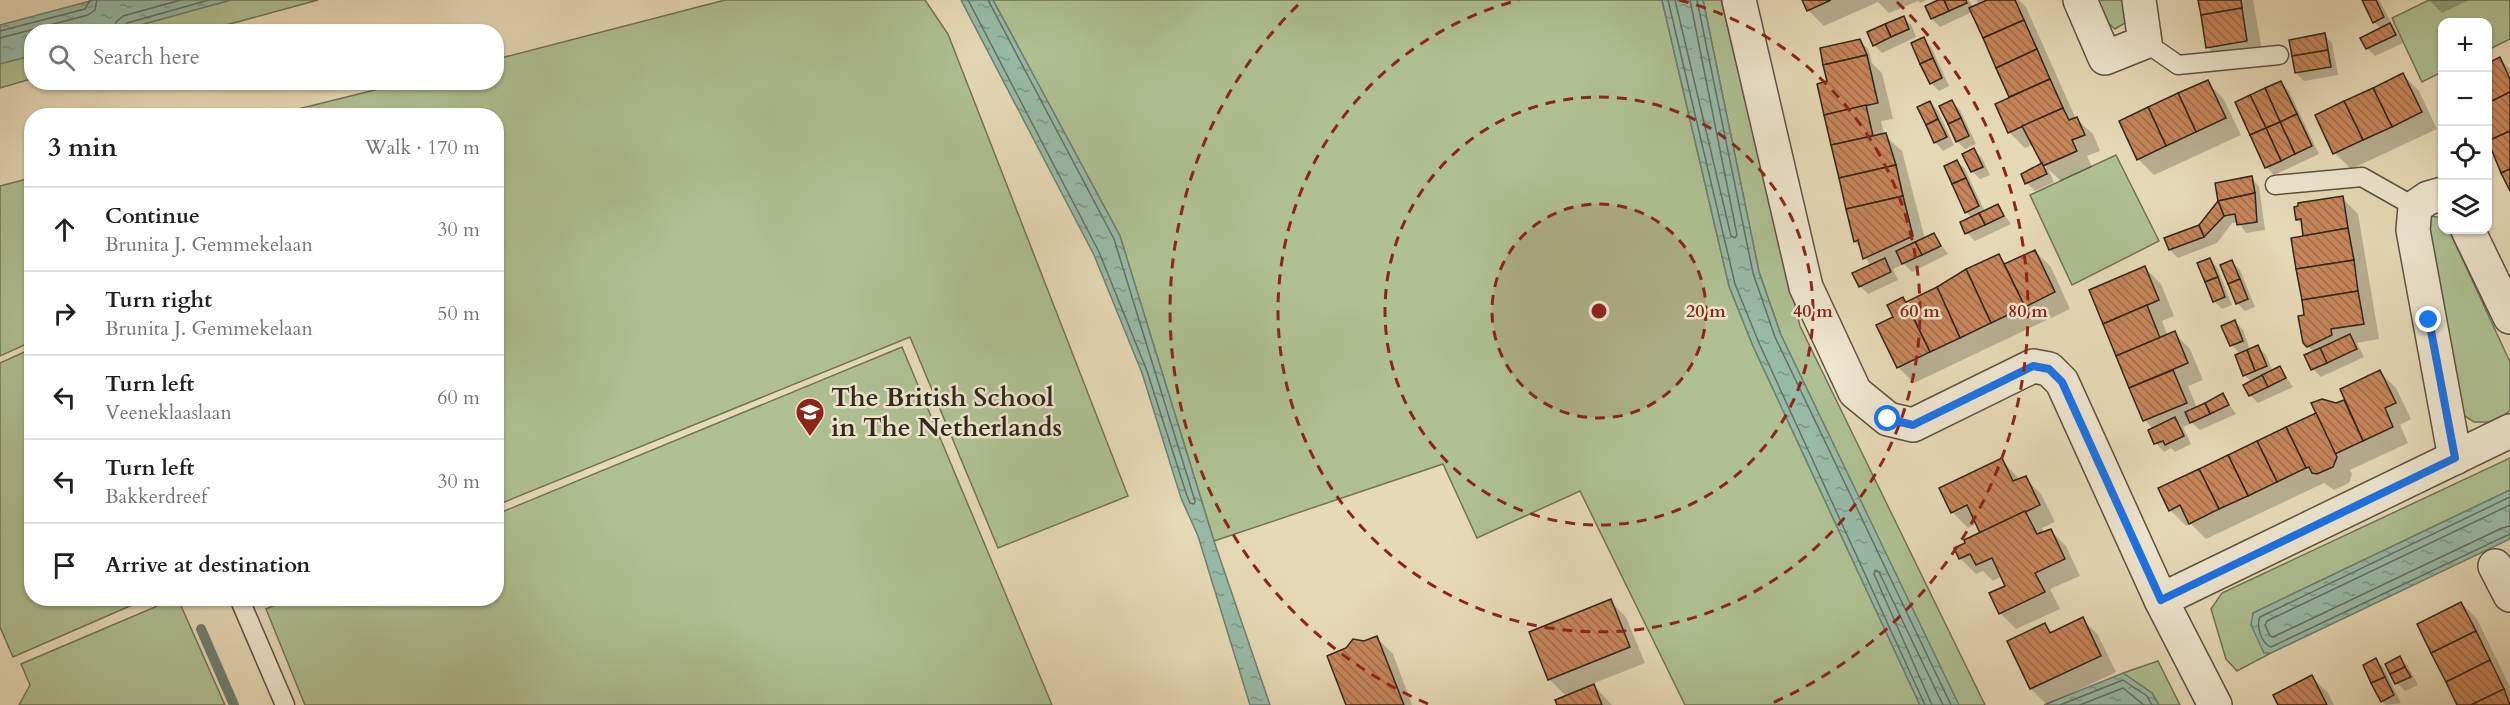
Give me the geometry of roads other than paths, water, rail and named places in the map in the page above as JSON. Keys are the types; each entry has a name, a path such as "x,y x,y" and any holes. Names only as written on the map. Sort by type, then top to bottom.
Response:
{"street":[{"path":"1739,0 1806,287 1855,392 1888,419 1913,425 2033,366 2049,369 2062,382 2161,600 2215,705"},
{"path":"2080,0 2105,58 2145,42 2139,0"},
{"path":"2429,201 2413,230 2455,458"},
{"path":"2470,234 2510,317"},
{"path":"2161,600 2510,431"},
{"path":"2495,566 2510,595"}],"lane":[{"path":"2145,42 2178,65 2279,55"},
{"path":"2275,185 2362,177 2429,201"},
{"path":"242,606 285,705"}],"water":[{"path":"94,0 231,0 144,24 24,24 24,58 0,64 0,25"},
{"path":"961,0 993,0 1120,236 1214,541 1270,705 1250,705 1198,536 1181,498 1142,373 1094,255"},
{"path":"1662,0 1703,0 1759,272 1781,335 1959,705 1920,705 1753,346 1729,286"},
{"path":"2510,490 2510,539 2271,653 2264,653 2251,625 2253,613"},
{"path":"2123,673 2152,693 2159,705 2044,705"}],"waterway":[{"path":"201,629 234,705"}],"place":[{"name":"The British School in The Netherlands","path":"810,438"}]}
